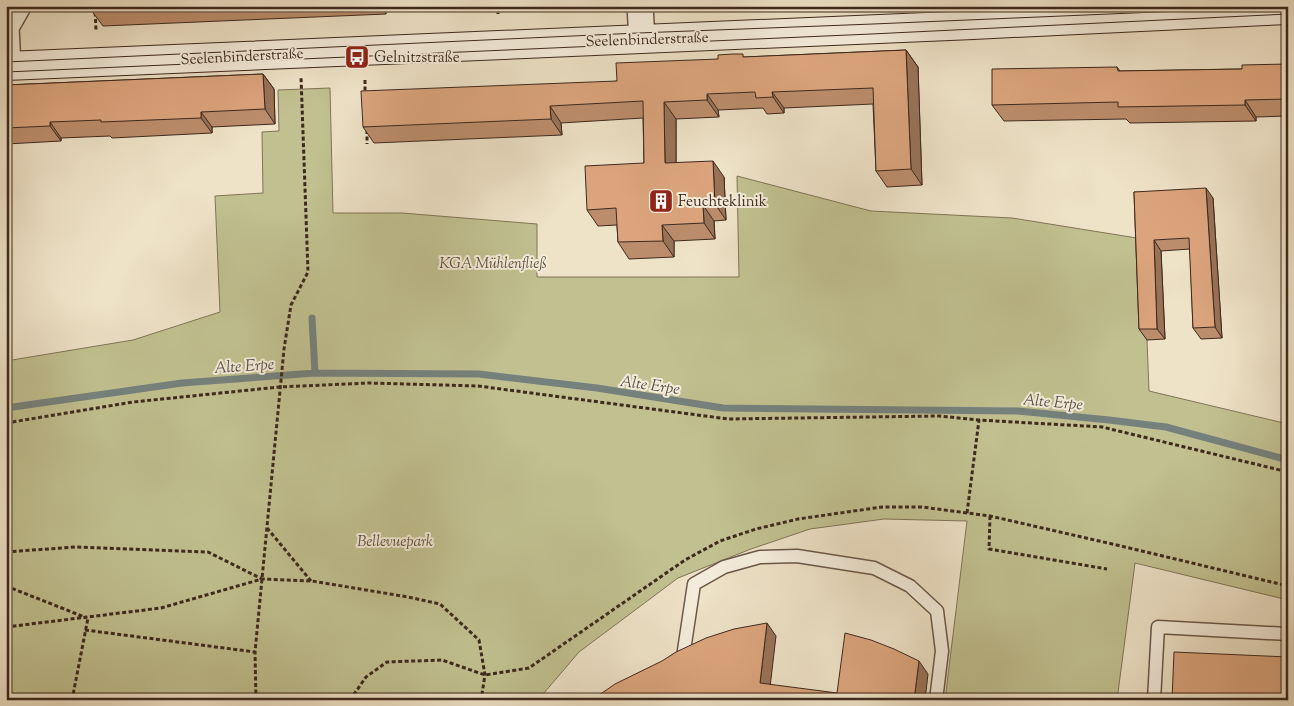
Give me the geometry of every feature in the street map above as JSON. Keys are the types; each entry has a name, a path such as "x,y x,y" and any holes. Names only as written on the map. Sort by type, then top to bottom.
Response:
{"street":[{"path":"7,66 6,27 18,6"},
{"path":"640,6 642,39"},
{"name":"Seelenbinderstraße","path":"7,66 1288,10"}],"lane":[{"path":"670,664 683,657 694,584 724,567 760,558 797,556 874,568 910,586 937,611 942,650 936,700"},
{"path":"1154,700 1158,627 1288,634"}],"path":[{"path":"95,6 96,31"},
{"path":"498,6 498,14"},
{"path":"365,80 366,99"},
{"path":"256,700 255,652 279,387 291,304 308,272 302,83"},
{"path":"367,126 367,144"},
{"path":"6,423 133,402 279,387 369,383 478,386 728,419 938,416 1102,428 1288,472"},
{"path":"979,420 967,513 990,516 1288,586"},
{"path":"990,516 988,549 1107,569"},
{"path":"267,527 312,581"},
{"path":"6,552 75,547 208,552 262,579"},
{"path":"6,627 161,608 262,579 312,581 440,604 479,640 484,675 482,700"},
{"path":"6,586 88,618"},
{"path":"72,700 88,618"},
{"path":"85,630 255,652"},
{"path":"350,700 366,677 387,662 442,660 484,675"}],"green space":[{"path":"330,88 333,213 402,213 537,224 537,277 739,277 737,176 871,211 1012,218 1143,239 1149,391 1288,424 1288,600 1135,563 1117,700 945,700 967,521 884,519 810,529 751,549 678,578 579,652 538,700 6,700 6,361 133,340 220,312 215,196 263,193 262,132 279,131 278,90"}],"building":[{"path":"91,6 169,6 91,10"},
{"path":"906,50 911,169 876,171 873,88 772,92 773,97 756,98 755,92 707,94 707,100 664,102 665,163 713,161 715,204 703,205 704,223 662,225 663,241 618,242 616,208 587,210 585,166 644,163 643,101 550,106 551,119 363,127 361,91 617,81 616,63 718,59 718,55 732,54 743,54 743,57"},
{"path":"1288,64 1288,99 1245,100 1245,105 1118,107 1118,102 992,105 992,69 1117,67 1118,71 1242,69 1242,65"},
{"path":"263,74 265,109 201,112 201,118 50,122 50,126 6,128 6,85"},
{"path":"1206,188 1215,327 1193,328 1189,238 1154,240 1157,329 1139,329 1134,192"},
{"path":"767,623 760,683 837,693 845,633 871,640 919,661 914,700 592,700 615,684 706,638 734,629"},
{"path":"1174,652 1288,657 1288,700 1172,700"}],"waterway":[{"path":"312,318 315,373"},
{"name":"Alte Erpe","path":"6,408 182,383 315,373 479,374 597,388 723,408 1018,411 1109,420 1166,427 1288,460"}],"tram line":[{"path":"6,62 638,33 1275,7"},
{"path":"6,72 1288,14"}],"place":[{"name":"Gelnitzstraße","path":"357,57"},
{"name":"Feuchteklinik","path":"661,201"}],"park label":[{"name":"KGA Mühlenfließ","path":"493,263"},
{"name":"Bellevuepark","path":"395,541"}]}
